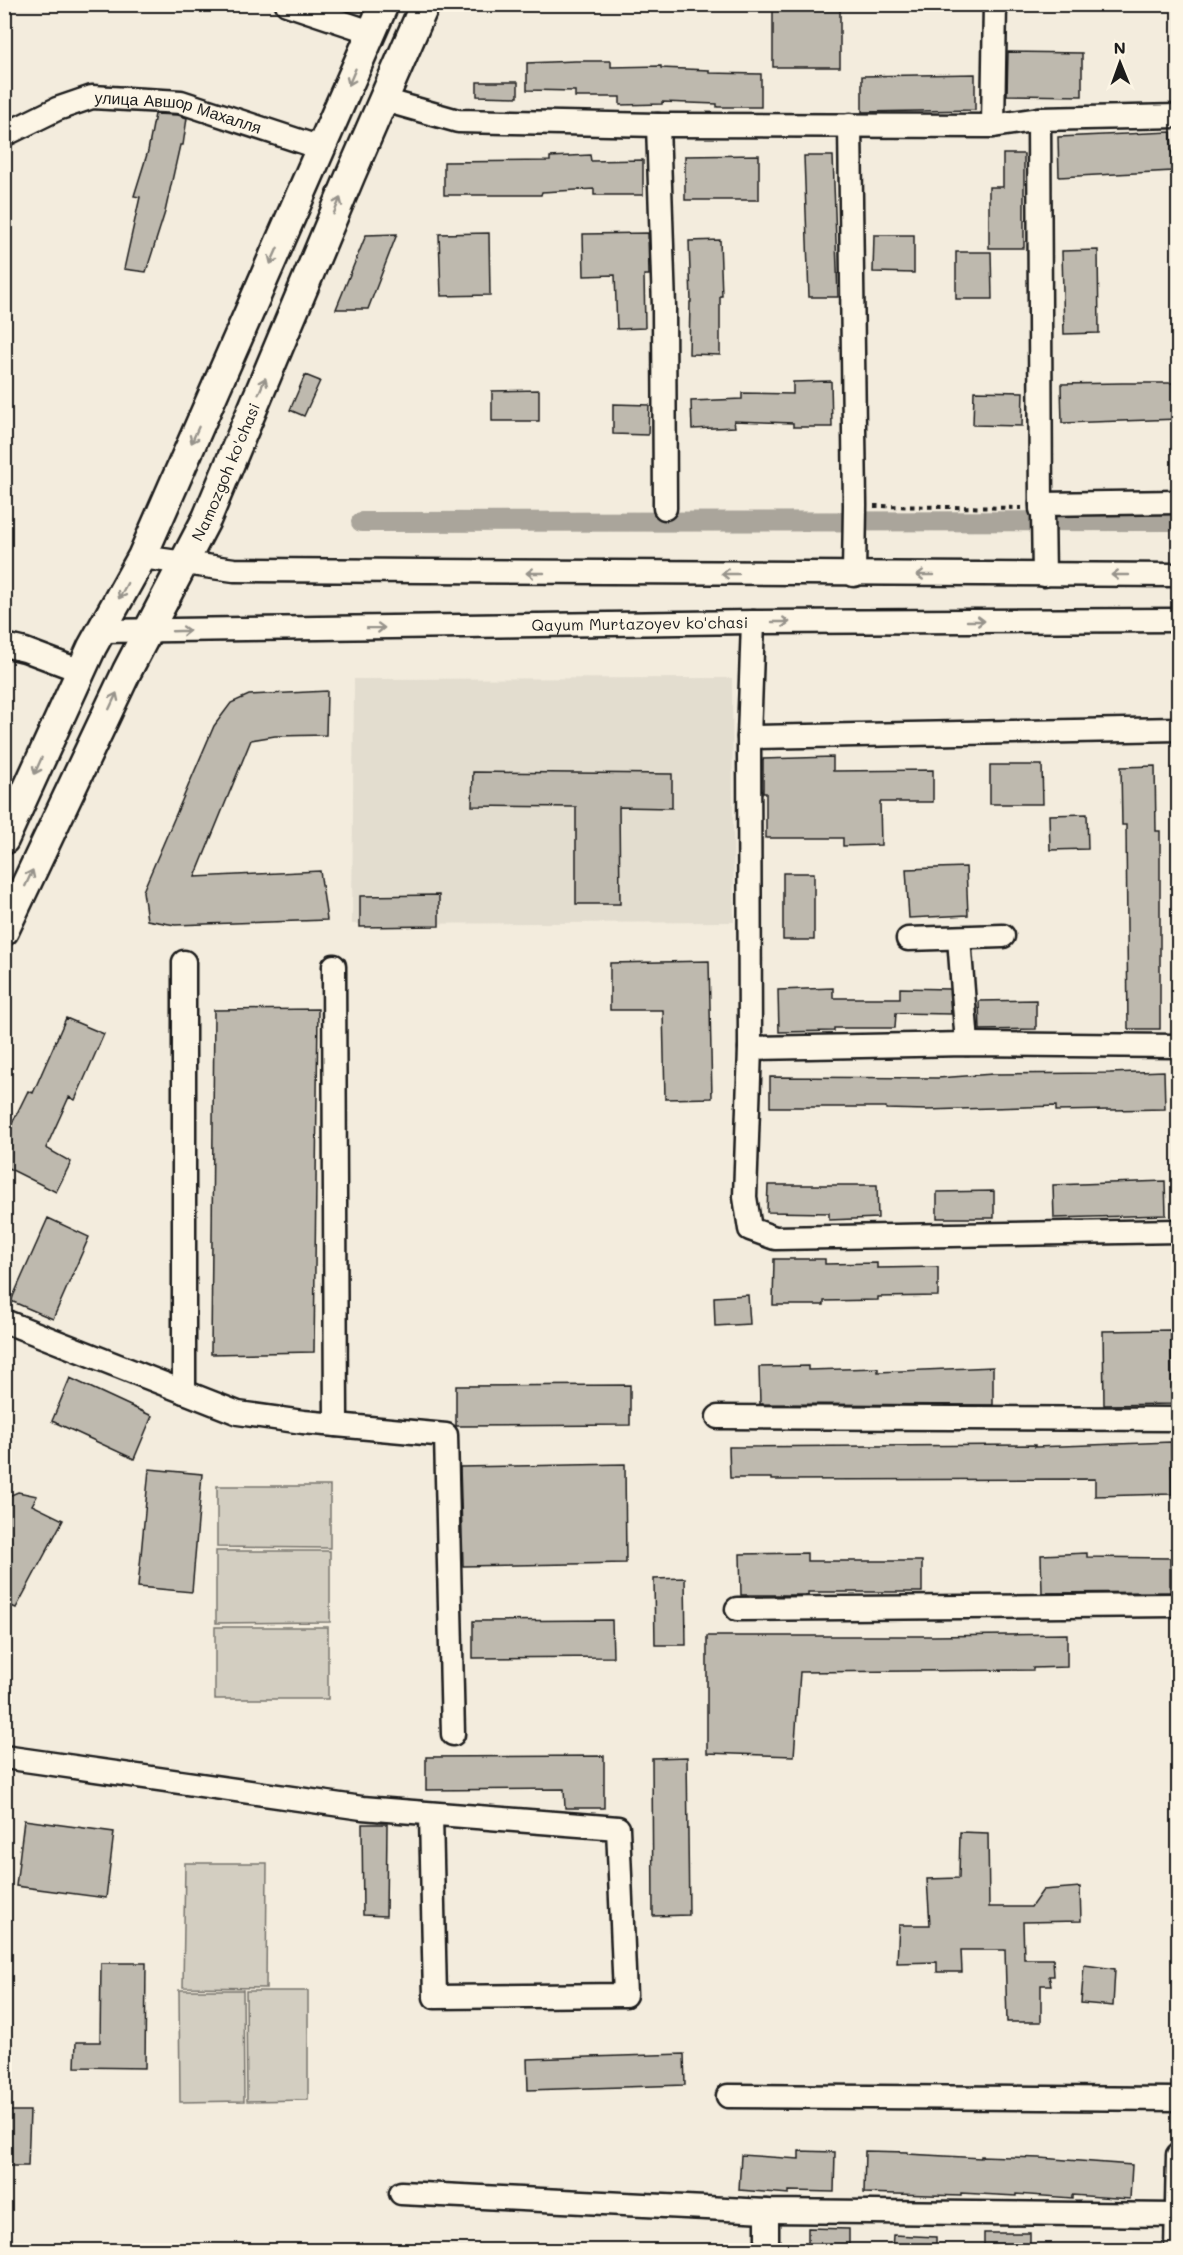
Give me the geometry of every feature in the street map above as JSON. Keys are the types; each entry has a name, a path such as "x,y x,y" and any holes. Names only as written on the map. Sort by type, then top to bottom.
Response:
{"main road":[{"path":"4,840 81,671 142,557 384,4"},
{"name":"Namozgoh ko'chasi","path":"4,930 147,632 207,518 425,4"}],"street":[{"path":"287,4 371,32"},
{"path":"993,126 995,4"},
{"name":"улица Авшор Махалля","path":"4,135 57,109 92,97 181,102 321,148"},
{"path":"384,100 458,121 658,125 993,126 1040,119 1179,116"},
{"path":"1040,119 1044,576"},
{"path":"658,125 664,307 665,508"},
{"path":"850,125 854,575"},
{"path":"1042,514 1179,502"},
{"path":"142,557 234,570 1179,575"},
{"name":"Qayum Murtazoyev ko'chasi","path":"102,632 753,622 1179,620"},
{"path":"753,622 749,737 750,1048 745,1197 750,1229 775,1238 1179,1231"},
{"path":"4,645 25,650 81,671"},
{"path":"749,737 1179,729"},
{"path":"908,939 1003,936"},
{"path":"960,938 967,1044"},
{"path":"184,962 184,1392"},
{"path":"334,966 336,1425"},
{"path":"750,1048 967,1044 1179,1046"},
{"path":"4,1320 238,1413 446,1435 453,1734"},
{"path":"718,1417 1179,1419"},
{"path":"737,1609 1179,1605"},
{"path":"4,1757 334,1804 431,1815 618,1828 625,1995 435,1997 431,1815"},
{"path":"728,2096 1179,2099"},
{"path":"1176,2250 1179,2155"},
{"path":"401,2193 766,2211 1177,2215"},
{"path":"766,2211 767,2250"}],"path":[{"path":"855,516 1042,514"}],"shaded area":[{"path":"732,678 734,922 352,924 354,679"},
{"path":"217,1486 330,1486 330,1548 217,1547"},
{"path":"216,1551 330,1551 330,1622 216,1623"},
{"path":"215,1627 328,1627 328,1699 215,1699"},
{"path":"185,1863 267,1863 266,1988 183,1987"},
{"path":"179,1990 243,1990 244,2101 180,2102"},
{"path":"246,1991 308,1991 308,2100 247,2101"}],"building":[{"path":"773,4 840,4 840,67 773,67"},
{"path":"1008,52 1082,53 1082,96 1007,95"},
{"path":"611,61 611,67 661,66 661,68 709,70 709,73 761,74 761,107 717,107 717,104 662,102 662,104 620,105 620,97 575,97 575,91 527,90 527,63"},
{"path":"975,74 975,110 862,112 862,76"},
{"path":"477,82 518,82 518,97 477,96"},
{"path":"155,114 178,115 187,118 183,145 180,145 165,212 146,272 124,269 140,197 134,196 148,151"},
{"path":"1171,132 1173,171 1059,177 1058,137"},
{"path":"1003,154 1024,154 1024,248 989,248 989,187 1003,187"},
{"path":"590,155 591,161 643,160 643,195 594,195 594,189 542,192 541,195 444,195 444,162 550,161 550,157"},
{"path":"759,155 759,200 685,200 685,156"},
{"path":"804,156 833,156 838,297 809,297"},
{"path":"489,233 490,295 441,296 439,234"},
{"path":"648,233 649,275 644,275 645,328 617,329 615,275 584,276 583,234"},
{"path":"397,234 368,309 336,309 366,235"},
{"path":"874,235 914,235 914,273 873,272"},
{"path":"720,240 722,296 720,296 720,355 689,354 691,302 689,241"},
{"path":"1098,250 1099,333 1064,334 1062,251"},
{"path":"956,252 991,252 992,299 956,299"},
{"path":"305,375 320,381 304,416 290,410"},
{"path":"831,381 832,427 793,427 793,423 734,421 735,427 692,429 691,401 742,399 742,393 793,394 793,382"},
{"path":"1179,383 1179,419 1062,423 1061,384"},
{"path":"539,390 539,421 492,421 492,391"},
{"path":"974,391 1023,392 1022,426 973,425"},
{"path":"613,404 649,405 648,435 613,434"},
{"path":"327,691 326,735 275,736 251,740 195,877 320,871 327,920 175,925 147,920 143,891 214,726 231,703 249,695"},
{"path":"833,757 833,771 933,770 933,802 880,802 881,845 843,846 843,838 766,838 763,759"},
{"path":"990,765 1042,765 1043,804 990,804"},
{"path":"1155,766 1156,831 1160,831 1160,1029 1128,1029 1126,825 1122,825 1121,767"},
{"path":"473,772 672,774 672,808 619,807 620,904 576,904 576,807 472,806"},
{"path":"1087,814 1088,849 1050,850 1049,815"},
{"path":"966,867 968,915 909,918 906,869"},
{"path":"783,873 814,873 814,940 783,940"},
{"path":"439,895 439,926 360,927 360,896"},
{"path":"709,961 712,1098 665,1099 663,1010 610,1010 610,963"},
{"path":"833,988 833,998 900,998 900,988 949,989 951,1014 896,1013 895,1028 834,1028 834,1031 779,1032 778,990"},
{"path":"1036,1000 1036,1029 980,1030 979,1001"},
{"path":"318,1009 314,1352 211,1354 214,1010"},
{"path":"66,1018 104,1034 75,1100 69,1097 46,1148 71,1162 56,1192 4,1166 4,1140 28,1091 33,1093"},
{"path":"1164,1071 1165,1109 1056,1111 1056,1106 927,1110 886,1109 886,1107 770,1107 770,1077 938,1078 993,1074"},
{"path":"1165,1181 1166,1215 1054,1218 1053,1185"},
{"path":"768,1185 877,1185 878,1218 829,1220 829,1213 767,1212"},
{"path":"994,1191 994,1218 937,1218 937,1192"},
{"path":"48,1218 89,1237 53,1319 11,1301"},
{"path":"774,1259 825,1259 825,1264 877,1263 877,1268 938,1267 938,1296 824,1301 824,1305 773,1305"},
{"path":"748,1295 750,1324 715,1326 714,1297"},
{"path":"1171,1330 1172,1404 1104,1405 1103,1331"},
{"path":"808,1366 808,1370 878,1368 878,1372 993,1367 993,1405 760,1404 759,1367"},
{"path":"70,1378 152,1416 134,1459 52,1421"},
{"path":"630,1385 630,1425 456,1426 456,1386"},
{"path":"1171,1442 1172,1494 1095,1496 1095,1479 771,1480 771,1478 730,1478 729,1447 1035,1445 1035,1447"},
{"path":"625,1464 626,1563 463,1566 460,1467"},
{"path":"149,1469 202,1474 192,1592 138,1587"},
{"path":"18,1492 37,1496 32,1505 63,1520 16,1608 4,1603 4,1498"},
{"path":"807,1553 807,1561 922,1561 922,1592 808,1592 808,1595 741,1595 740,1554"},
{"path":"1087,1553 1087,1557 1170,1558 1170,1592 1042,1593 1041,1555"},
{"path":"685,1578 686,1645 655,1645 654,1579"},
{"path":"612,1620 613,1657 473,1658 473,1621"},
{"path":"1067,1634 1067,1667 1033,1668 1033,1670 800,1672 794,1756 707,1753 707,1636"},
{"path":"604,1756 604,1808 565,1808 564,1789 426,1790 426,1757"},
{"path":"687,1757 689,1915 653,1916 652,1758"},
{"path":"24,1820 114,1832 106,1898 16,1886"},
{"path":"362,1824 387,1824 386,1916 363,1915"},
{"path":"960,1832 988,1833 989,1907 1031,1907 1043,1890 1080,1887 1081,1921 1023,1922 1024,1959 1053,1959 1054,1976 1049,1976 1051,1985 1041,1985 1041,2022 1007,2022 1005,1950 961,1950 962,1972 937,1972 937,1962 897,1963 899,1925 930,1925 927,1879 959,1878"},
{"path":"101,1963 146,1963 145,2068 75,2067 76,2042 100,2042"},
{"path":"1084,1965 1115,1969 1113,2006 1081,2003"},
{"path":"684,2054 685,2085 528,2090 527,2059"},
{"path":"4,2111 30,2111 28,2166 4,2166"},
{"path":"799,2151 835,2152 834,2192 789,2191 789,2194 739,2190 741,2155 799,2159"},
{"path":"865,2151 981,2158 981,2156 1040,2158 1132,2165 1130,2199 1072,2195 1072,2198 1016,2194 1016,2196 961,2193 961,2196 864,2193"},
{"path":"808,2228 849,2229 849,2250 808,2250"},
{"path":"984,2233 1030,2233 1030,2250 984,2250"},
{"path":"893,2235 936,2237 936,2250 892,2250"}],"waterway":[{"path":"361,522 1178,521"}]}
